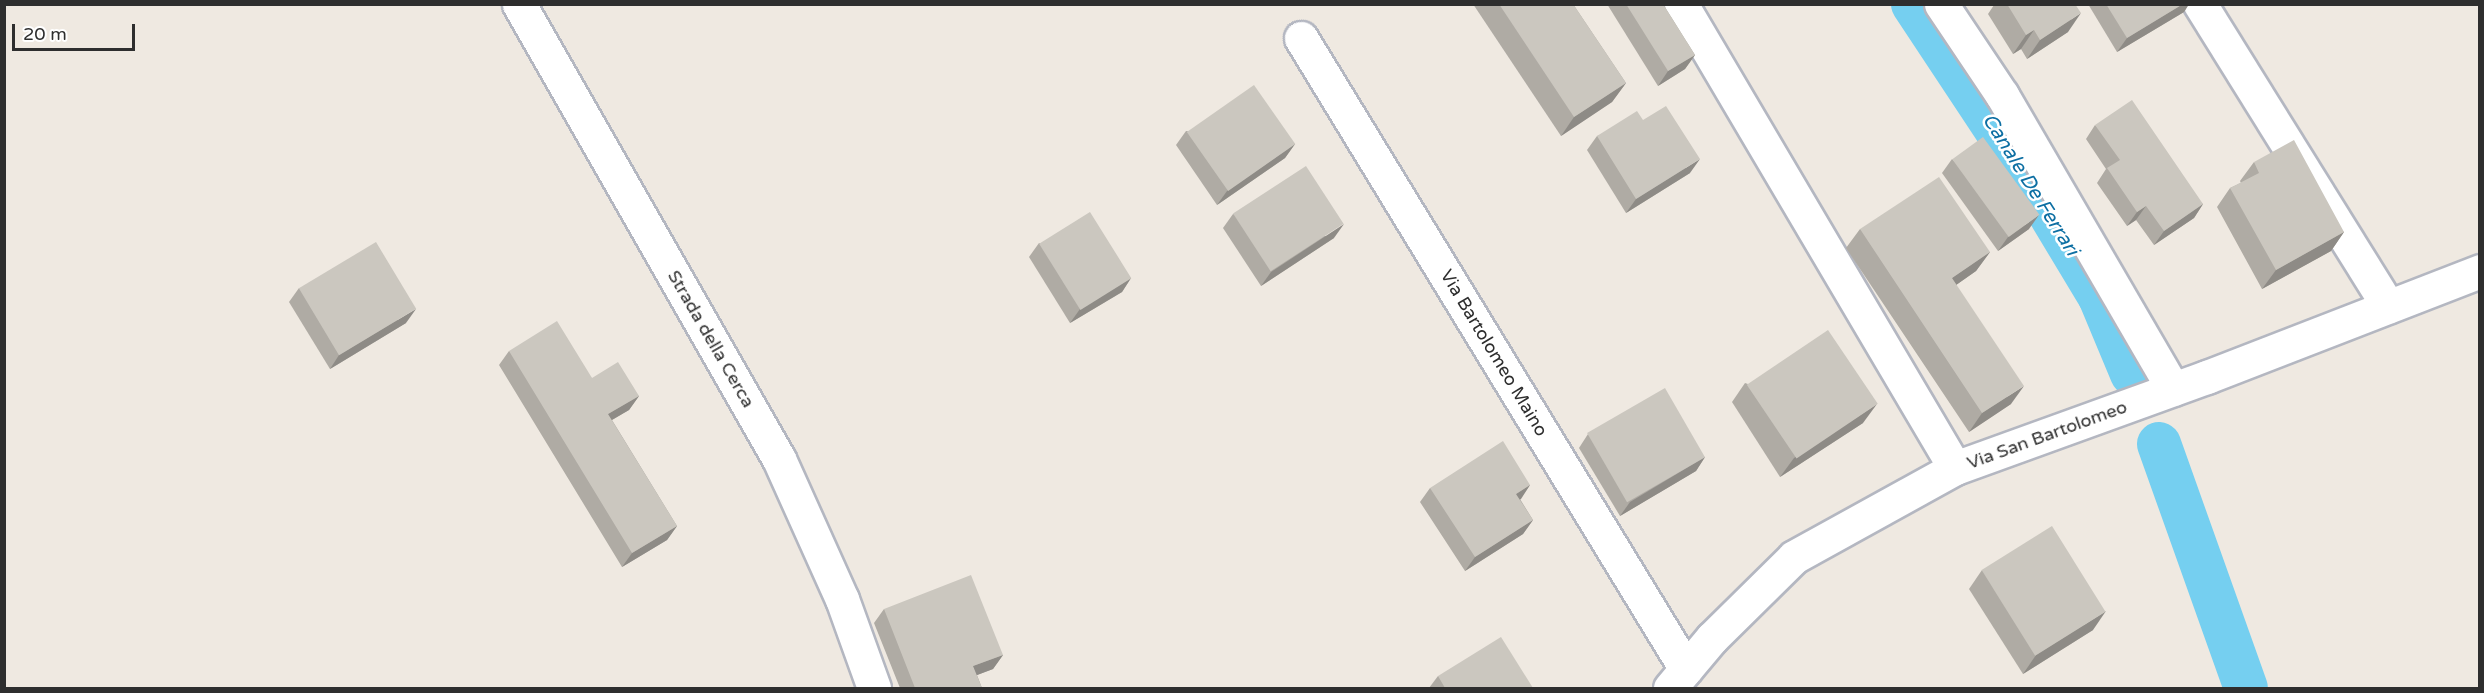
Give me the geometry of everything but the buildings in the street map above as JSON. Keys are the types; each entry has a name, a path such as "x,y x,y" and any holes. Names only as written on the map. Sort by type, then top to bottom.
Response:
{"street":[{"name":"Strada della Cerca","path":"519,4 779,459 842,599 874,688"},
{"path":"1681,4 1955,468"},
{"path":"1941,4 2002,95 2173,389"},
{"path":"2200,4 2388,306"},
{"name":"Via Bartolomeo Maino","path":"1301,38 1678,679"},
{"name":"Via San Bartolomeo","path":"1678,679 1712,638 1794,557 1955,468 2173,389 2480,271"}],"waterway":[{"name":"Canale De Ferrari","path":"1913,4 2029,179 2100,297 2132,374"},
{"name":"Canale De Ferrari","path":"2159,444 2246,688"}]}
